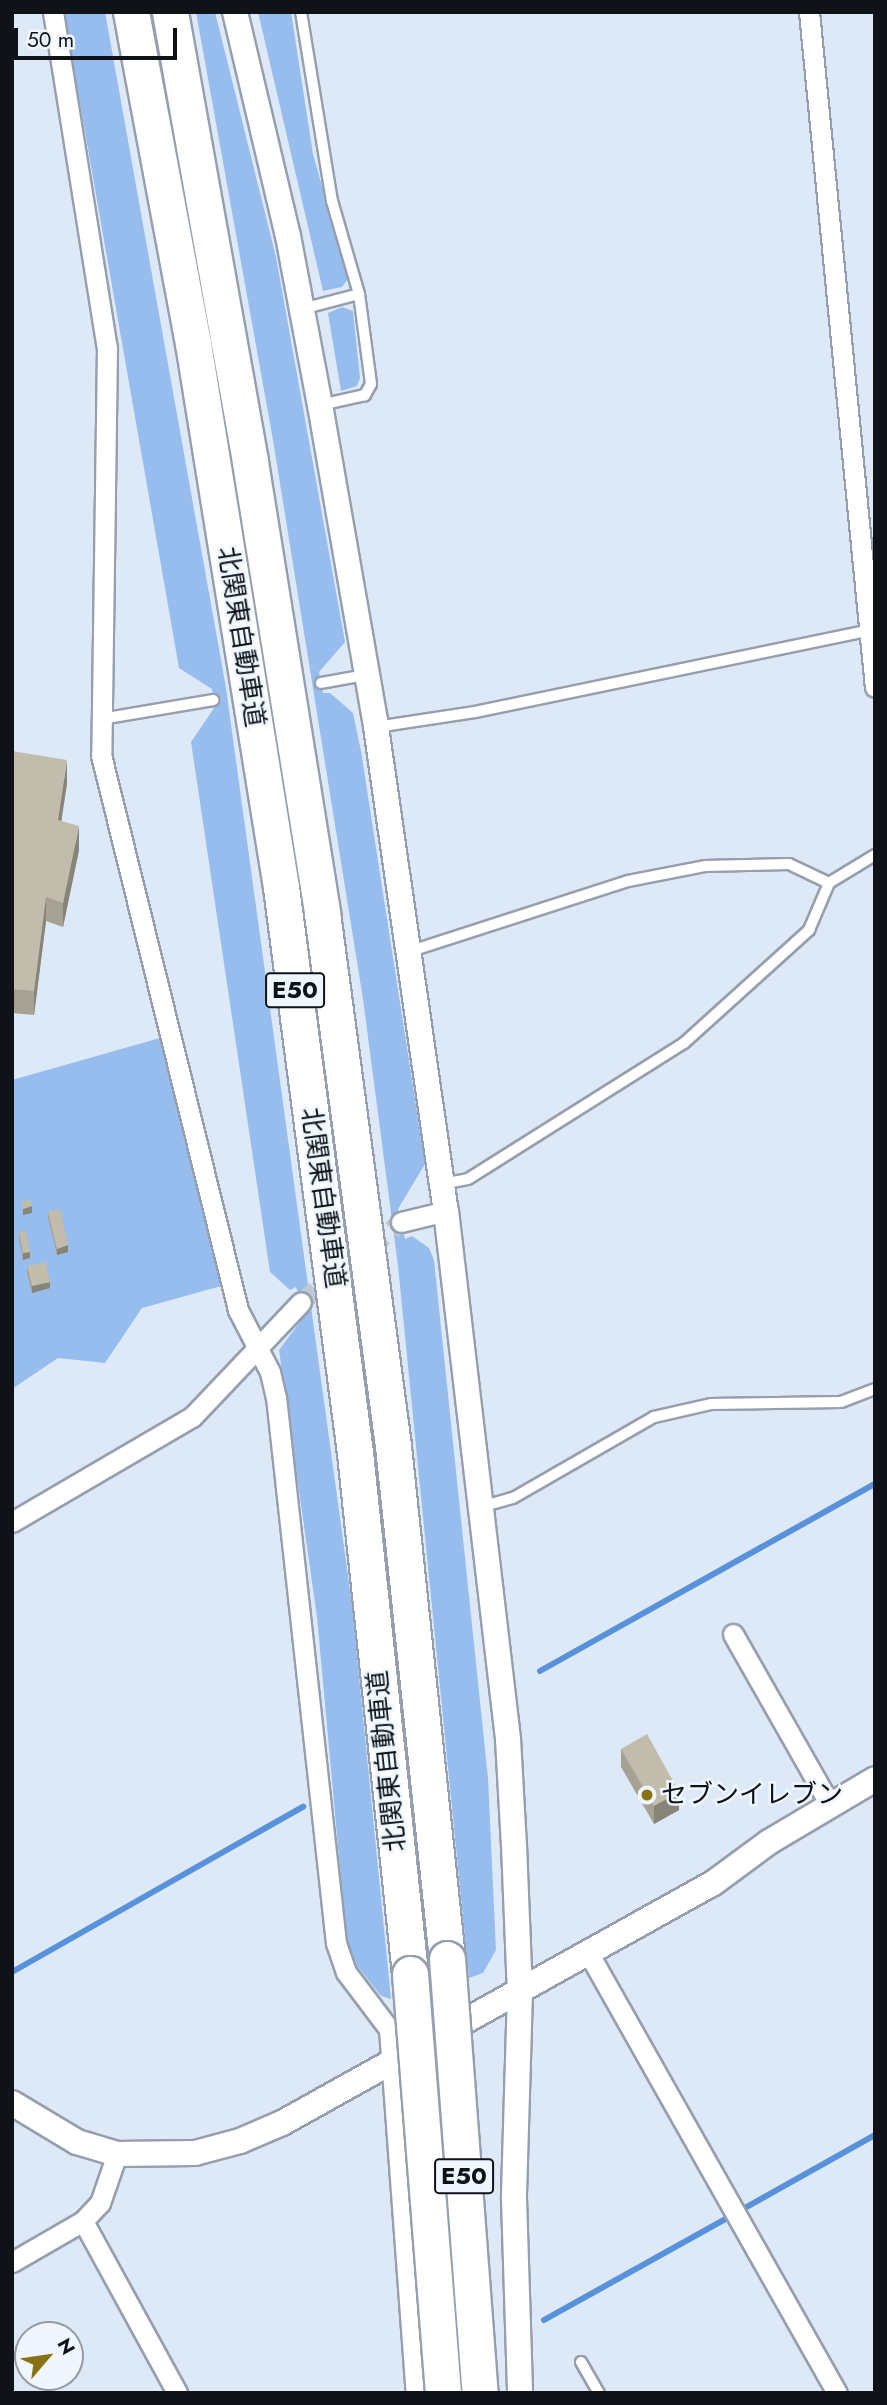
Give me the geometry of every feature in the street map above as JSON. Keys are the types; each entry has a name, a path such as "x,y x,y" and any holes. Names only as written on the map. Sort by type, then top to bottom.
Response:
{"highway":[{"name":"北関東自動車道","path":"131,12 193,343 281,887 355,1453 410,1974 443,2393"},
{"name":"北関東自動車道","path":"170,12 259,514 324,926 393,1446 447,1959 480,2393"}],"street":[{"path":"53,12 107,348 100,719 105,777 238,1310 258,1350 276,1397 336,1943 346,1972 389,2029 416,2393"},
{"path":"235,12 302,309 320,405 376,727 446,1211 508,1739 520,1992 514,2199 520,2393"},
{"path":"809,12 875,687"},
{"path":"401,1222 446,1211"},
{"path":"12,1522 192,1417 301,1302"},
{"path":"733,1634 830,1805"},
{"path":"12,2103 77,2142 117,2154 195,2153 240,2141 393,2062 712,1884 830,1805 875,1779"},
{"path":"589,1954 836,2393"},
{"path":"12,2262 83,2221 100,2203 117,2154"},
{"path":"83,2221 177,2393"}],"lane":[{"path":"301,12 332,201 359,294 370,390 320,405"},
{"path":"302,309 359,294"},
{"path":"376,727 475,712 870,630"},
{"path":"321,683 367,674"},
{"path":"100,719 213,700"},
{"path":"442,1184 468,1179 684,1043 809,930 829,883 875,855"},
{"path":"410,951 628,881 705,866 789,864 829,883"},
{"path":"480,1507 513,1498 654,1418 711,1404 841,1402 875,1390"},
{"path":"582,2362 599,2393"}],"shaded area":[{"path":"64,12 105,12 226,688 352,1605 391,1999 381,1996 351,1958 346,1933 317,1617 279,1350 306,1314 296,1287 290,1290 270,1272 191,742 214,708 212,689 179,668"},
{"path":"196,12 215,12 276,257 345,642 319,672 323,693 330,693 353,713 425,1164 398,1209 405,1239 412,1236 429,1248 434,1260 488,1778 496,1950 483,1973 469,1978 398,1266 363,999 273,440"},
{"path":"258,12 291,12 313,154 348,279 342,287 323,291"},
{"path":"342,307 353,311 360,378 357,386 341,391 328,313"},
{"path":"160,1038 225,1285 142,1308 105,1363 58,1358 12,1389 12,1080"}],"building":[{"path":"12,751 67,760 58,820 79,826 63,903 46,897 34,991 12,989"},
{"path":"30,1199 32,1206 23,1209 21,1202"},
{"path":"60,1209 68,1245 57,1249 48,1212"},
{"path":"26,1230 30,1252 23,1253 19,1232"},
{"path":"46,1262 50,1282 32,1286 27,1266"},
{"path":"647,1734 679,1792 654,1806 621,1749"}],"waterway":[{"path":"540,1671 875,1484"},
{"path":"12,1972 303,1807"},
{"path":"743,2209 875,2135"},
{"path":"544,2320 727,2218"}],"tunnel":[{"path":"301,1302 401,1222"}],"place":[{"name":"セブンイレブン","path":"647,1795"}]}
